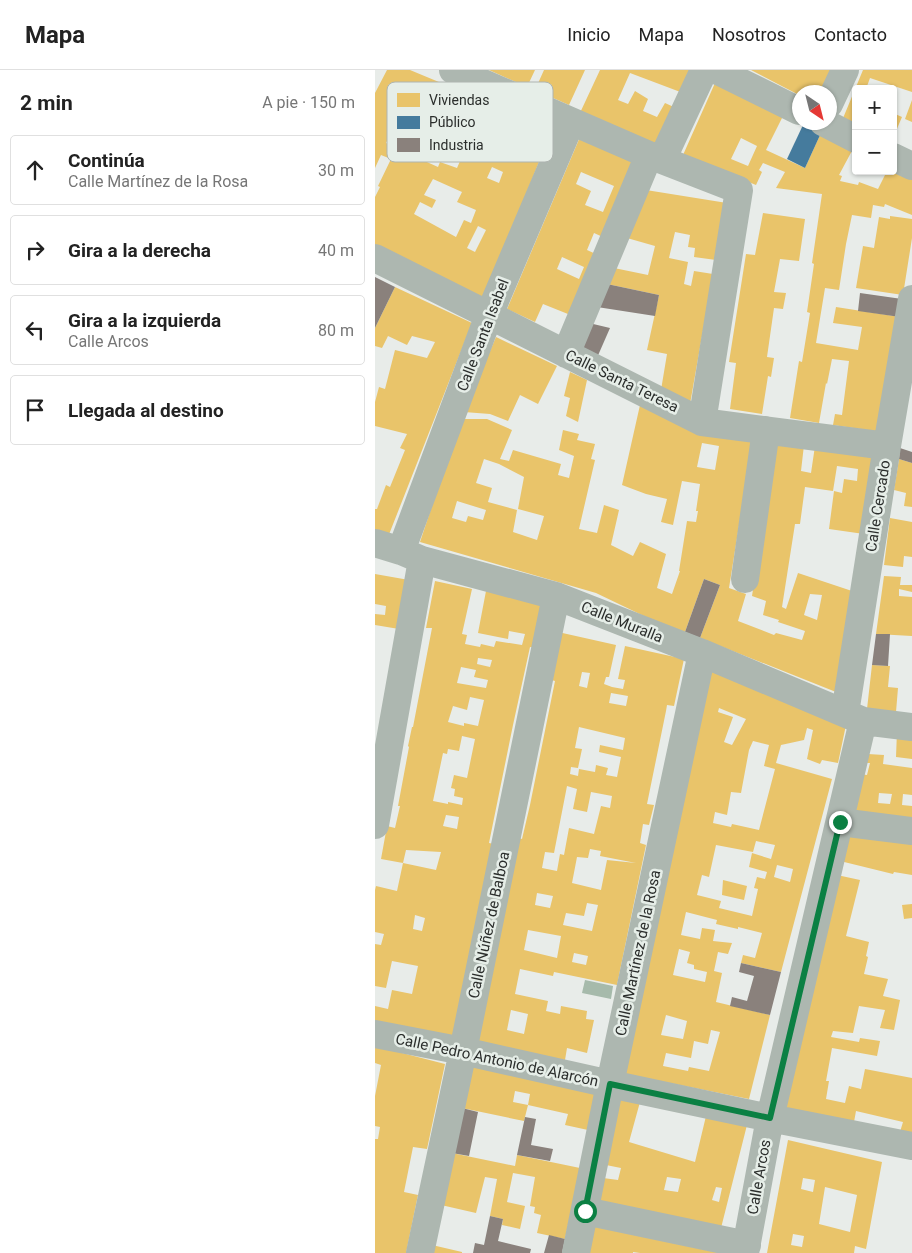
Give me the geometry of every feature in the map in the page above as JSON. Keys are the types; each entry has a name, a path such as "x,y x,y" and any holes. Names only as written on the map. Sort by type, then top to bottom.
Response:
{"street":[{"path":"453,70 480,82"},
{"path":"566,354 655,157 704,70"},
{"path":"716,70 792,108"},
{"path":"837,87 845,70"},
{"path":"553,114 739,190 702,422"},
{"name":"Calle Santa Isabel","path":"375,825 383,731 412,555 489,315 571,122"},
{"path":"837,129 852,136"},
{"path":"897,159 912,166"},
{"name":"Calle Santa Teresa","path":"375,258 702,422 887,446"},
{"name":"Calle Cercado","path":"854,717 887,446 912,299"},
{"path":"745,579 766,430"},
{"name":"Calle Muralla","path":"375,543 556,596 701,653 854,717 912,726"},
{"name":"Calle Núñez de Balboa","path":"420,1253 556,596"},
{"name":"Calle Martínez de la Rosa","path":"576,1253 701,653"},
{"name":"Calle Arcos","path":"746,1249 770,1118 840,822 854,717"},
{"path":"840,822 912,831"},
{"name":"Calle Pedro Antonio de Alarcón","path":"375,1034 463,1051 770,1118 912,1146"},
{"path":"585,1211 746,1249"}],"shaded area":[{"path":"585,980 613,986 611,999 582,993"}],"building: Viviendas":[{"path":"387,70 410,70 439,82 387,82 387,157 381,155 375,168 375,93"},
{"path":"489,70 535,70 529,82 516,82"},
{"path":"544,70 585,70 569,105 553,98 553,82 539,82"},
{"path":"600,70 693,70 683,93 630,73 618,100 628,104 635,91 648,99 643,111 657,117 665,103 676,108 659,147 579,115"},
{"path":"751,70 836,70 829,85 792,85 792,91"},
{"path":"863,70 912,70 912,92 897,87 897,85 891,85 870,78 867,85 857,85"},
{"path":"715,83 783,116 766,150 805,168 821,133 852,146 852,151 839,175 842,176 840,181 858,185 859,182 878,189 885,175 897,175 897,172 912,174 912,215 885,204 884,207 873,205 871,218 852,215 839,290 825,288 816,343 858,350 862,327 833,323 836,307 900,317 881,432 833,425 835,414 842,415 849,361 832,359 819,423 790,418 799,361 802,362 810,313 807,312 822,194 776,188 785,172 763,163 759,170 762,172 756,185 683,155","holes":["741,138 757,146 748,166 731,159"]},
{"path":"852,96 852,127 841,123"},
{"path":"912,100 912,122 905,119"},
{"path":"897,115 902,117 897,129"},
{"path":"580,137 637,162 605,238 594,233 587,250 598,255 573,316 543,304 535,322 507,309","holes":["581,172 614,186 603,212 585,205 591,191 576,184","562,257 584,267 579,279 557,269"]},
{"path":"390,162 427,162 438,167 440,162 457,168 460,162 539,162 482,305 375,252 375,197 380,187 378,186","holes":["492,167 503,172 499,183 487,178","433,179 462,192 457,202 476,210 471,223 464,220 456,237 414,214 420,202 432,208 436,200 424,195","478,226 486,230 475,252 467,248"]},
{"path":"646,190 727,203 716,260 694,257 695,248 688,247 690,235 675,232 669,258 688,262 684,284 691,286 694,271 713,274 690,404 661,390 667,354 647,350 659,295 607,284 614,268 648,275 655,246 627,238"},
{"path":"763,213 805,219 799,261 780,259 774,292 786,293 783,309 774,308 767,357 774,358 771,377 768,376 762,414 730,409 736,363 729,362 746,254 755,255"},
{"path":"890,216 912,219 912,238 903,295 856,288 863,246 874,248 879,217 890,219"},
{"path":"395,287 472,323 388,537 375,532 375,509 377,509 386,485 390,487 405,450 400,448 407,434 375,426 375,402 379,387 385,389 395,350 427,358 435,342 412,336 407,345 388,336 382,348 375,346 375,328"},
{"path":"496,337 557,366 538,404 520,395 508,421 490,414 464,412"},
{"path":"570,372 587,380 578,422 566,416 570,398 564,396"},
{"path":"640,405 753,438 729,588 746,594 738,621 774,635 776,633 802,640 805,631 763,615 766,601 752,596 776,441 804,445 801,471 811,473 815,446 877,456 864,534 829,529 834,491 842,493 844,479 857,481 858,469 837,466 833,491 805,487 800,524 795,524 782,607 786,609 798,573 855,592 836,692 700,638 720,585 704,579 685,632 648,618 596,593 420,542 448,458 464,419 487,419 512,430 500,459 509,461 513,450 561,464 558,475 569,478 574,456 559,450 563,430 579,434 577,440 595,444 591,459 595,460 579,529 597,533 604,505 619,510 611,545 633,556 640,542 666,554 657,588 672,594 680,571 687,521 696,522 700,484 682,481 673,525 661,522 667,499 622,485","holes":["702,443 719,446 715,470 697,467","484,459 499,464 524,477 518,509 544,516 537,540 513,532 517,510 488,502 492,488 476,483","457,501 486,510 483,520 468,516 466,522 452,518","810,594 822,595 817,620 804,615"]},
{"path":"899,459 912,463 912,507 904,506 906,493 894,490"},
{"path":"890,518 912,522 912,557 904,556 903,567 884,565"},
{"path":"375,574 409,580 399,629 375,625 375,614 385,615 386,606 375,604"},
{"path":"884,576 901,577 900,585 912,585 912,592 899,589 899,596 912,597 912,636 876,634"},
{"path":"435,581 472,589 462,634 467,635 465,644 480,647 481,644 494,647 496,641 522,645 525,634 509,631 508,639 478,633 486,591 544,605 535,648 530,647 513,725 489,843 494,844 453,1039 375,1022 375,1006 388,1009 392,990 412,994 418,966 392,961 386,988 375,986 375,944 381,945 384,934 375,932 375,890 376,886 397,891 403,863 381,859 387,826 395,828 400,806 398,806 408,746 432,628 426,628","holes":["478,658 492,660 490,667 477,664","461,667 476,670 474,677 488,680 486,688 457,683","470,697 484,700 478,726 464,723 464,726 448,722 453,706 467,710","462,736 475,739 467,778 454,775 451,788 455,789 454,796 463,798 462,805 433,801 443,753 447,754 448,749 459,751","446,815 459,817 457,829 443,826","406,850 441,852 436,870 403,863","415,915 425,918 422,931 413,929"]},
{"path":"558,632 616,645 609,677 606,677 604,684 612,687 623,689 625,680 618,679 625,646 684,659 674,706 667,705 647,804 654,805 649,825 643,824 640,843 646,845 617,985 554,972 553,976 520,969 515,994 548,1001 546,1011 560,1014 561,1006 587,1011 586,1019 594,1020 587,1053 567,1048 565,1060 473,1042 516,837 522,839 530,805 555,681 548,679","holes":["582,672 590,673 587,688 579,686","611,693 628,696 626,706 609,703","579,727 625,738 623,750 600,745 599,752 621,757 617,777 606,775 608,768 596,765 595,772 579,769 578,776 570,774 571,767 578,768 582,749 575,748","567,786 577,789 573,809 587,812 591,792 612,796 610,808 601,806 594,834 569,828 564,855 560,854 557,871 542,868 545,852 554,853","590,849 601,851 600,856 636,863 607,860 601,890 572,883 577,857 588,858","537,893 553,896 550,908 535,905","587,903 598,905 592,931 563,925 566,913 584,916","528,930 561,936 557,958 524,950","574,953 588,956 586,965 572,962","511,1010 528,1014 524,1034 507,1030"]},
{"path":"872,665 890,666 888,687 898,688 896,712 867,709"},
{"path":"706,668 846,725 838,763 822,760 820,764 807,759 813,730 807,728 804,740 781,745 776,763 832,779 781,972 741,963 743,955 755,958 762,933 716,924 717,920 686,912 681,935 700,939 702,928 715,930 713,941 732,943 728,954 718,952 714,971 722,973 716,1002 770,1015 749,1099 620,1073","holes":["719,708 746,719 732,745 724,742 733,717 718,712","753,741 769,745 764,766 775,769 759,830 732,824 731,827 713,823 715,812 727,815 731,792 741,793 749,750","756,841 775,845 771,859 752,853 749,867 767,872 765,879 757,877 754,888 758,889 752,916 719,908 721,901 697,895 702,875 709,877 716,845 753,852","777,865 793,869 790,882 774,877","679,949 690,952 687,963 694,965 694,969 707,972 705,982 673,975","666,1015 687,1021 683,1039 661,1035","711,1030 720,1032 709,1071 689,1067 688,1071 663,1066 666,1053 691,1058 694,1041 708,1044"]},
{"path":"897,731 912,734 912,759 896,757"},
{"path":"868,754 884,755 883,764 912,768 912,795 903,794 902,805 912,806 912,825 842,815 852,773 867,775 870,763 866,763","holes":["879,793 892,794 890,804 878,803"]},
{"path":"843,829 912,841 912,875 894,872 893,874 836,860"},
{"path":"837,875 860,880 846,936 869,942 864,974 888,979 883,996 900,1000 894,1030 880,1028 885,1010 859,1006 853,1033 833,1031 831,1037 859,1042 860,1038 880,1041 877,1056 832,1048 826,1081 829,1081 826,1099 845,1103 849,1086 861,1089 865,1069 912,1078 912,1135 900,1132 903,1122 856,1111 854,1122 785,1108"},
{"path":"723,880 747,886 744,900 722,895"},
{"path":"912,904 912,918 904,919 902,905"},
{"path":"375,1046 445,1064 427,1149 413,1147 404,1192 418,1195 406,1253 375,1253 375,1139 378,1139 380,1127 375,1126 375,1096 381,1065 375,1063"},
{"path":"471,1066 596,1092 588,1130 565,1125 568,1114 528,1105 524,1121 462,1108","holes":["515,1091 530,1094 528,1105 513,1102"]},
{"path":"619,1097 640,1102 629,1142 695,1162 706,1116 747,1125 721,1228 598,1204 603,1178 618,1180 621,1168 606,1165","holes":["667,1177 681,1179 678,1192 664,1190","716,1187 722,1188 719,1202 712,1200"]},
{"path":"788,1140 882,1162 866,1249 855,1246 854,1253 767,1253","holes":["803,1178 815,1180 813,1192 801,1189","825,1187 857,1195 850,1232 819,1224","793,1234 804,1236 802,1247 791,1245"]},
{"path":"452,1153 515,1166 517,1155 580,1168 565,1239 537,1233 541,1215 534,1213 535,1207 530,1206 535,1177 513,1173 507,1202 525,1206 520,1229 502,1225 503,1219 490,1216 497,1179 485,1177 476,1213 441,1205"},
{"path":"592,1226 720,1253 587,1253"},
{"path":"432,1245 462,1252 462,1253 430,1253"}],"building: Público":[{"path":"801,130 814,130 821,133 805,168 787,159"}],"building: Industria":[{"path":"375,277 395,287 375,328"},
{"path":"607,284 659,295 655,316 597,307"},
{"path":"860,293 902,299 900,317 858,311"},
{"path":"589,323 610,328 596,360 576,351"},
{"path":"900,448 912,452 912,463 899,459"},
{"path":"704,579 720,585 700,638 685,632"},
{"path":"876,634 890,634 888,666 872,665"},
{"path":"741,963 781,972 770,1015 730,1006 732,997 747,1001 754,976 739,972"},
{"path":"462,1108 478,1112 469,1156 452,1153"},
{"path":"525,1117 536,1119 531,1145 553,1149 550,1161 517,1155"},
{"path":"490,1216 503,1219 498,1241 531,1249 530,1253 473,1253 475,1243 484,1245"},
{"path":"549,1235 565,1239 562,1253 544,1253"}],"route":[{"path":"585,1211 610,1084 770,1118 840,822"}]}
